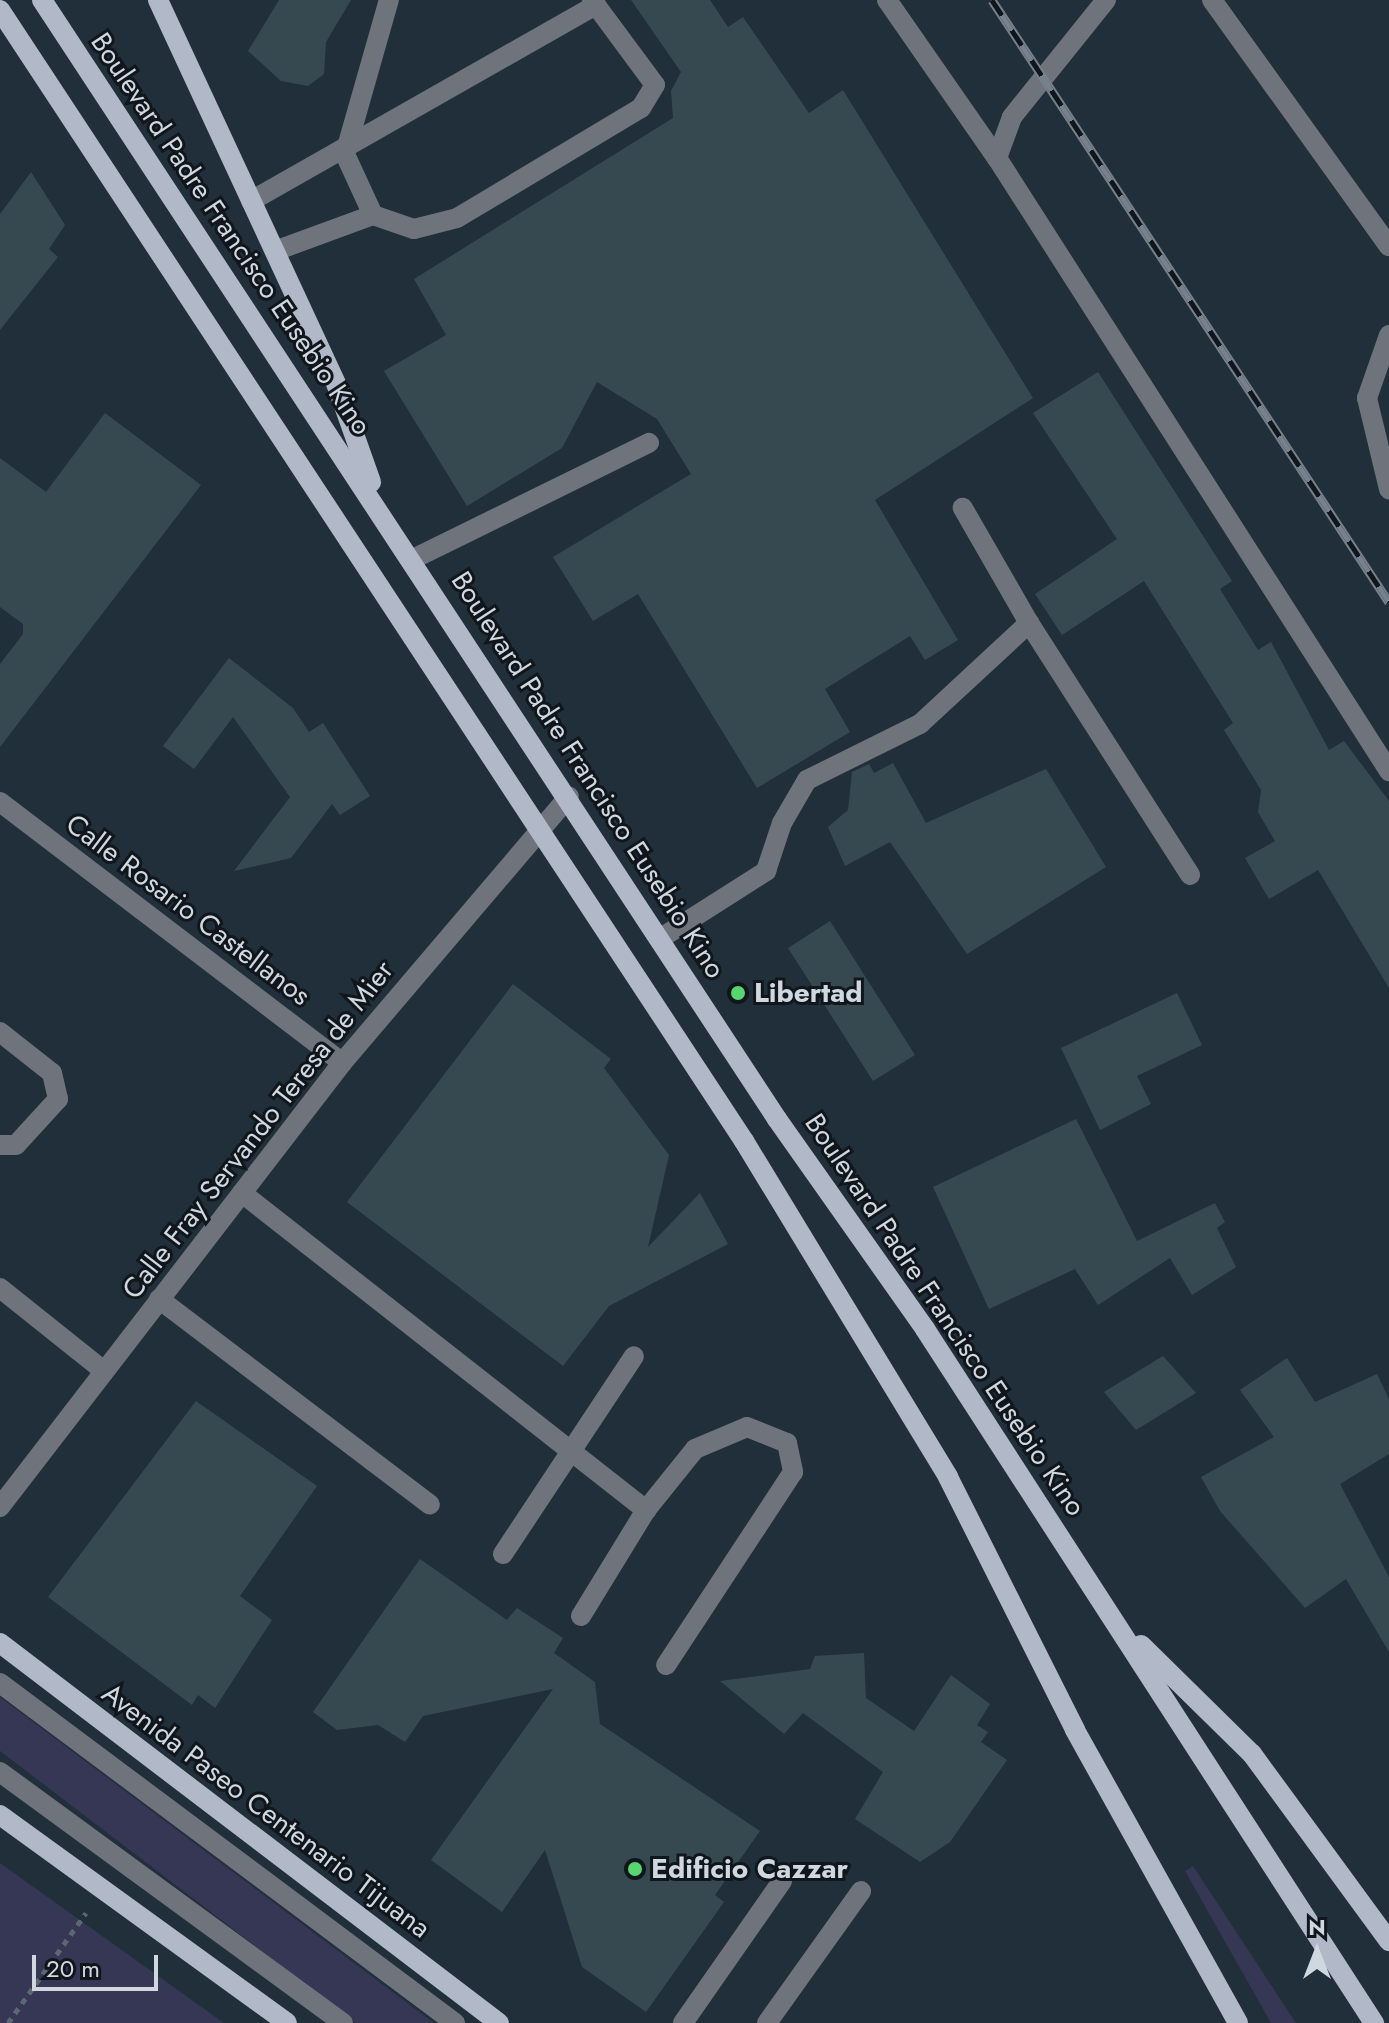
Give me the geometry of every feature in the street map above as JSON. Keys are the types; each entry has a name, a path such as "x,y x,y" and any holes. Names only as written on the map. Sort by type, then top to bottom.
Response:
{"main road":[{"name":"Boulevard Padre Francisco Eusebio Kino","path":"42,0 1118,1623 1374,2023"},
{"path":"158,0 337,386 382,512"},
{"path":"0,10 540,824 948,1477 1075,1730 1238,2023"},
{"path":"1118,1623 1252,1754 1389,1941"},
{"name":"Avenida Paseo Centenario Tijuana","path":"0,1643 499,2023"},
{"path":"0,1815 287,2023"}],"street":[{"path":"373,215 345,154 389,0"},
{"path":"887,0 997,158 1389,771"},
{"path":"997,158 1012,117 1106,0"},
{"path":"1212,0 1389,246"},
{"path":"251,201 345,154 594,3 655,85 641,108 457,218 414,229 373,215 275,251"},
{"path":"1389,335 1367,398 1389,489"},
{"path":"413,559 649,443"},
{"path":"963,508 1029,623 1190,875"},
{"path":"661,938 766,871 782,823 807,780 920,724 1029,623"},
{"name":"Calle Fray Servando Teresa de Mier","path":"0,1507 342,1063 540,824 569,796"},
{"name":"Calle Rosario Castellanos","path":"0,802 342,1063"},
{"path":"0,1032 52,1073 58,1099 16,1145 0,1145"},
{"path":"242,1193 646,1510"},
{"path":"0,1288 104,1371"},
{"path":"159,1299 430,1505"},
{"path":"503,1554 568,1449 634,1356"},
{"path":"581,1616 646,1510 695,1449 747,1427 787,1443 793,1472 666,1665"},
{"path":"0,1683 455,2023"},
{"path":"0,1772 343,2023"},
{"path":"683,2023 782,1881"},
{"path":"767,2023 861,1891"}],"path":[{"path":"8,2023 103,1889"}],"shaded area":[{"path":"0,1697 434,2023 356,2023 0,1751"},
{"path":"0,1863 224,2023 0,2023"},
{"path":"1193,1866 1296,2023 1271,2023 1185,1871"}],"building":[{"path":"279,0 351,0 326,42 324,74 308,86 281,81 248,51"},
{"path":"631,0 710,0 728,27 743,17 809,113 843,90 1033,398 875,500 958,640 925,660 910,636 825,689 850,732 757,788 638,594 593,621 553,557 691,474 657,419 597,382 562,448 467,506 384,371 446,335 414,279 673,118 671,91 681,72"},
{"path":"31,172 65,225 49,249 58,257 0,330 0,214"},
{"path":"1098,372 1232,581 1220,589 1258,650 1271,642 1329,750 1344,741 1389,801 1389,988 1318,870 1269,899 1245,858 1275,841 1258,812 1261,790 1224,730 1233,723 1144,581 1062,635 1035,594 1117,539 1033,413"},
{"path":"105,413 201,485 0,747 0,664 23,634 23,624 0,607 0,458 46,492"},
{"path":"229,658 293,708 309,732 323,723 370,796 340,815 332,804 291,858 234,871 290,797 233,717 194,769 163,746"},
{"path":"893,763 926,823 1046,769 1106,867 967,954 890,842 845,866 828,827 848,810 852,772 869,764 874,773"},
{"path":"830,921 915,1055 873,1081 788,948"},
{"path":"513,984 611,1059 604,1068 669,1155 648,1247 700,1193 728,1244 609,1306 563,1366 347,1202"},
{"path":"1177,993 1202,1045 1137,1076 1151,1104 1100,1130 1061,1048"},
{"path":"1076,1119 1137,1241 1215,1203 1225,1222 1217,1228 1236,1267 1192,1295 1170,1258 1098,1305 1075,1269 989,1309 933,1187"},
{"path":"1163,1356 1196,1393 1136,1430 1104,1392"},
{"path":"1287,1358 1315,1402 1377,1374 1389,1399 1389,1454 1340,1484 1389,1577 1389,1652 1346,1579 1305,1608 1220,1511 1201,1477 1274,1437 1240,1390"},
{"path":"196,1401 317,1486 240,1596 272,1620 215,1708 198,1695 192,1705 48,1597"},
{"path":"420,1559 507,1620 517,1608 563,1638 554,1653 595,1682 600,1724 760,1831 715,1895 724,1902 646,2012 582,1967 545,1850 502,1912 431,1860 553,1689 423,1716 405,1742 378,1725 337,1730 313,1712"},
{"path":"864,1653 866,1698 914,1731 951,1675 990,1704 977,1725 988,1732 981,1742 1007,1760 950,1842 920,1862 855,1819 883,1772 803,1713 784,1734 720,1681 810,1669 815,1656"}],"railway":[{"path":"992,0 1389,602"}],"place":[{"name":"Libertad","path":"738,993"},
{"name":"Edificio Cazzar","path":"635,1869"}]}
